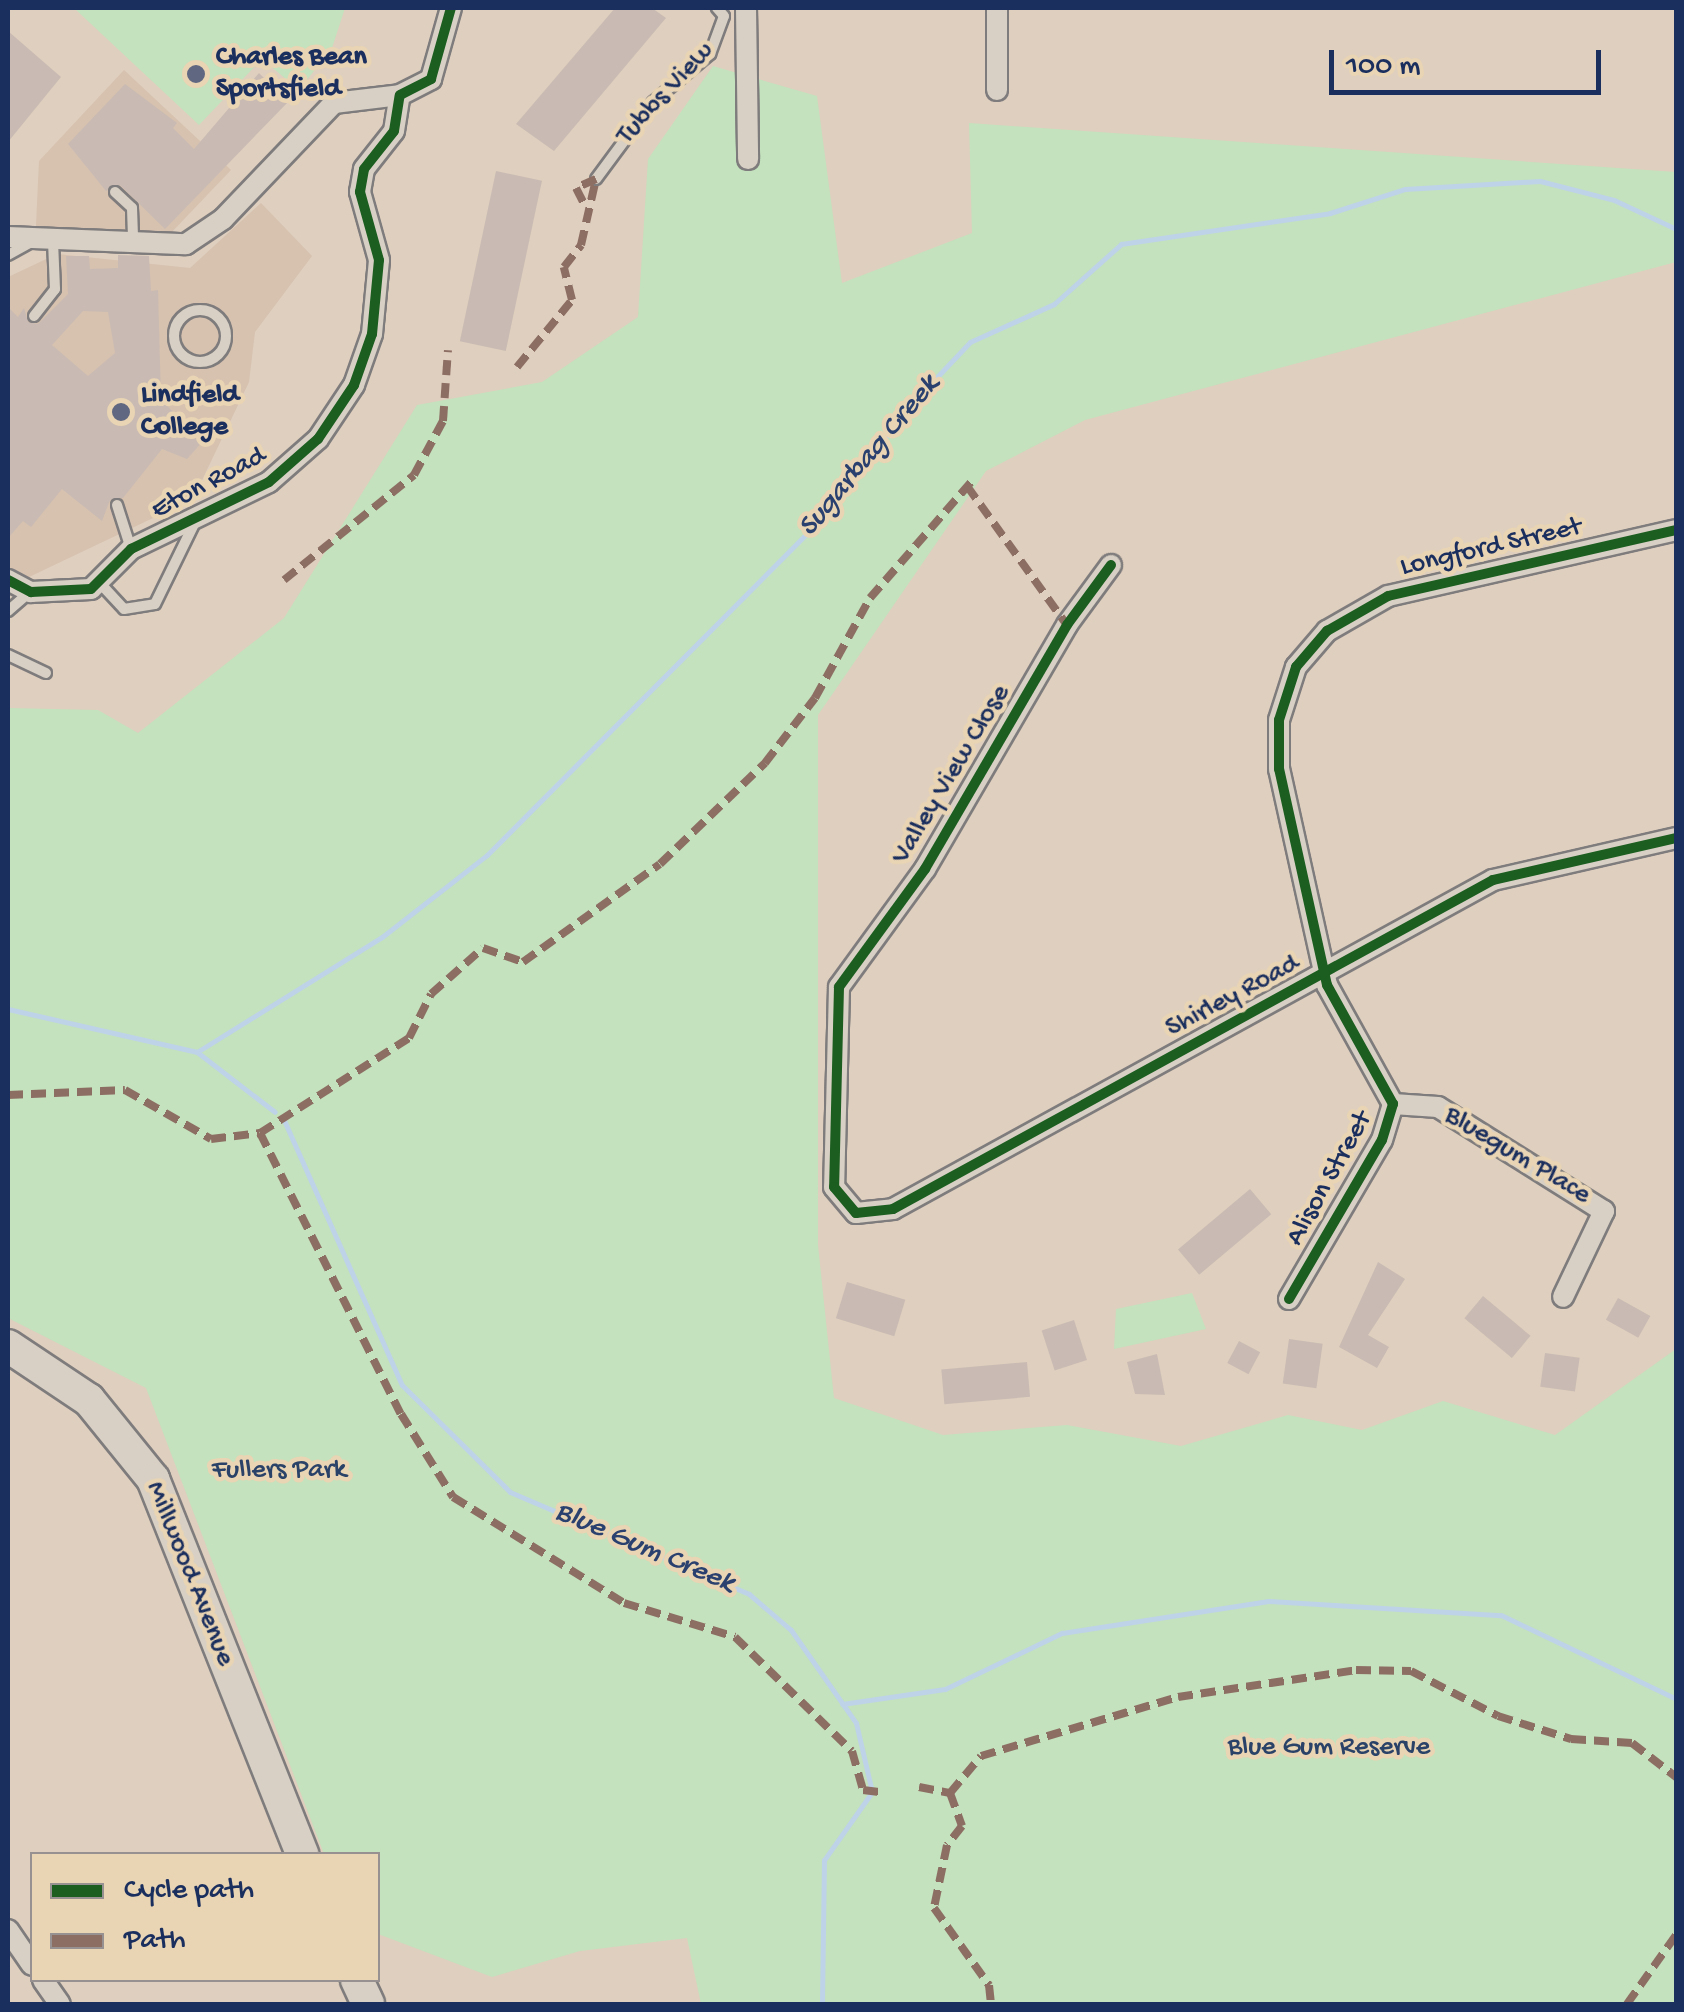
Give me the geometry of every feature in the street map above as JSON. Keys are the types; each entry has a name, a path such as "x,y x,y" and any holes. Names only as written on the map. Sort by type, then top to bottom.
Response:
{"main road":[{"name":"Millwood Avenue","path":"8,1346 89,1400 153,1479 301,1852"}],"street":[{"path":"8,237 171,248 211,230 343,98 400,95 430,79 450,8"},
{"path":"746,8 748,159"},
{"path":"997,8 998,90"},
{"name":"Eton Road","path":"31,592 64,595 98,581 131,549 294,463 354,385 378,280 361,180 394,131 400,95"},
{"name":"Longford Street","path":"1326,973 1277,742 1286,690 1303,656 1345,617 1388,596 1676,530"},
{"name":"Valley View Close","path":"834,1188 837,1010 848,965 925,869 1070,619 1111,566"},
{"path":"8,580 31,592"},
{"name":"Shirley Road","path":"834,1188 856,1213 893,1210 1492,880 1676,838"},
{"name":"Alison Street","path":"1289,1299 1382,1140 1393,1104 1326,973"},
{"name":"Bluegum Place","path":"1393,1104 1438,1107 1604,1211 1563,1297"},
{"path":"8,1930 30,1962"},
{"path":"44,1982 60,2004"}],"lane":[{"name":"Tubbs View","path":"596,179 653,102 710,54 724,16 717,8"},
{"path":"115,192 132,208 133,246"},
{"path":"8,255 45,241 56,290 34,316"},
{"path":"197,310 219,319 226,342 218,356 203,362 181,354 174,331 182,317 197,310"},
{"path":"117,505 131,549"},
{"path":"98,581 124,609 155,604 198,517"},
{"path":"8,611 31,592"},
{"path":"8,655 46,673"}],"shaded area":[{"path":"124,70 231,170 168,236 36,226 39,161"},
{"name":"Lindfield College","path":"261,203 312,256 255,332 249,382 193,499 8,587 8,277 57,254 190,268"}],"green space":[{"name":"Charles Bean Sportsfield","path":"74,8 345,8 332,48 299,90 262,59 199,125"},
{"path":"713,66 817,96 842,283 972,233 969,123 1676,172 1676,262 1085,420 986,471 818,715 818,1245 834,1398 943,1435 1067,1425 1181,1446 1288,1415 1362,1430 1443,1401 1555,1435 1676,1349 1676,2004 701,2004 687,1938 580,1951 492,1977 380,1935 380,1852 323,1852 146,1388 8,1318 8,708 98,710 138,733 284,618 417,405 542,382 638,317 648,159"},
{"path":"1192,1293 1206,1329 1114,1349 1116,1309"}],"building":[{"path":"615,8 652,8 666,18 554,151 516,124"},
{"path":"8,31 61,77 8,142"},
{"path":"259,73 288,102 165,229 120,185 106,191 68,144 125,84 177,123 173,128 194,149"},
{"path":"496,171 542,181 506,351 460,341"},
{"path":"118,255 149,256 151,291 158,290 161,400 203,441 187,459 162,449 123,498 110,500 102,521 62,489 31,527 23,521 8,538 8,307 18,317 24,308 28,322 38,324 68,294 66,256 89,256 90,269 118,268","holes":["83,311 108,312 115,353 88,376 52,345"]},
{"path":"1250,1189 1271,1214 1199,1275 1178,1249"},
{"path":"1378,1262 1405,1279 1368,1335 1389,1347 1377,1368 1339,1347"},
{"path":"847,1282 905,1300 894,1336 836,1318"},
{"path":"1483,1296 1530,1336 1512,1358 1464,1318"},
{"path":"1618,1298 1650,1316 1638,1338 1606,1320"},
{"path":"1074,1320 1087,1360 1055,1370 1042,1331"},
{"path":"1289,1339 1323,1344 1316,1388 1283,1384"},
{"path":"1239,1341 1260,1352 1248,1374 1227,1363"},
{"path":"1545,1353 1580,1358 1575,1392 1540,1387"},
{"path":"1157,1354 1165,1395 1135,1394 1127,1362"},
{"path":"1027,1362 1030,1397 944,1404 941,1369"}],"waterway":[{"name":"Sugarbag Creek","path":"197,1052 382,937 487,855 840,500 902,414 970,342 1054,304 1121,244 1330,213 1405,189 1540,181 1614,200 1676,229"},
{"name":"Blue Gum Creek","path":"8,1009 197,1052 275,1112"},
{"name":"Blue Gum Creek","path":"283,1118 402,1385 510,1492 749,1594 791,1630 856,1723 872,1792 824,1860 822,2004"},
{"name":"Blue Gum Creek","path":"842,1704 945,1689 1062,1633 1269,1601 1501,1615 1676,1699"}],"marked path":[{"path":"517,367 572,300 564,267 581,245 596,179 576,188 586,208"},
{"path":"284,580 414,475 443,421 448,350"},
{"path":"8,1095 125,1090 211,1139 260,1133 409,1038 431,994 483,948 523,962 660,864 765,763 815,698 870,598 972,481"},
{"path":"967,486 1067,625"},
{"path":"260,1133 401,1414 453,1497 624,1603 735,1637 852,1751 863,1790 879,1792"},
{"path":"950,1793 981,1756 1178,1697 1356,1670 1411,1671 1498,1716 1571,1739 1632,1743 1676,1777"},
{"path":"919,1787 950,1793"},
{"path":"950,1793 962,1826 947,1845 934,1908 989,1985 991,2004"},
{"path":"1627,2004 1676,1935"}],"cycle path":[{"path":"8,580 31,592 91,589 131,549 269,482 318,439 354,385 372,334 379,260 360,192 364,169 394,131 400,95 431,79 451,8"},
{"path":"1289,1299 1382,1140 1393,1104 1327,985 1279,769 1279,720 1296,667 1327,631 1388,596 1676,530"},
{"path":"1111,565 1067,625 925,869 839,987 834,1187 856,1213 893,1209 1493,880 1676,838"}],"place":[{"name":"Charles Bean Sportsfield","path":"196,74"},
{"name":"Lindfield College","path":"121,412"}],"park label":[{"name":"Fullers Park","path":"279,1471"},
{"name":"Blue Gum Reserve","path":"1329,1748"}]}
